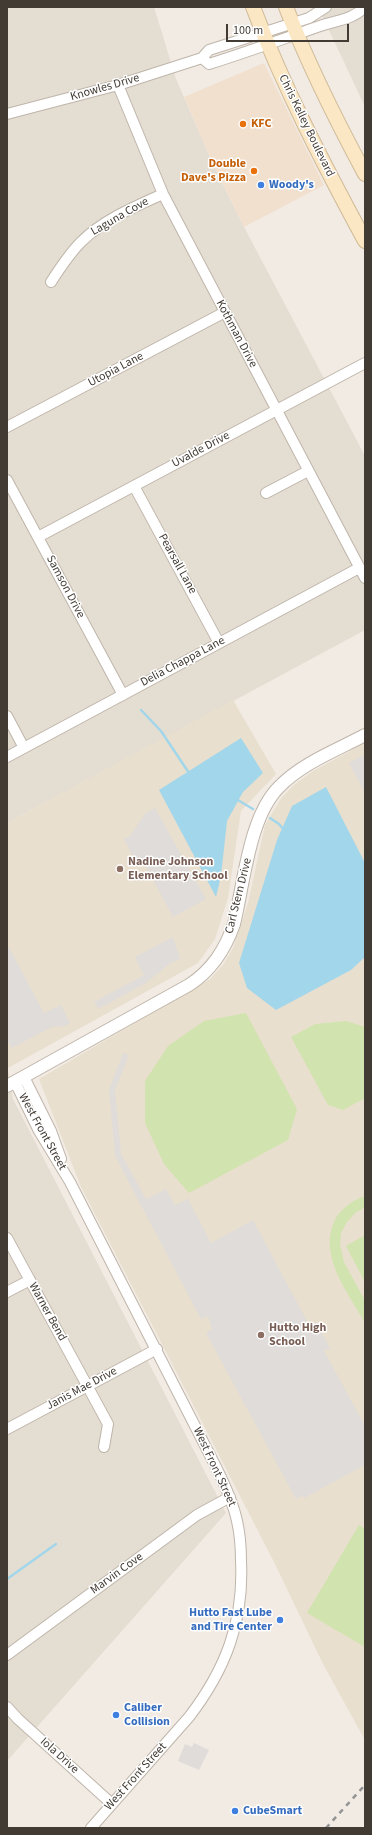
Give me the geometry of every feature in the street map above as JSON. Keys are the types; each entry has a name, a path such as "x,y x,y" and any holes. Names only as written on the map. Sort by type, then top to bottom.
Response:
{"main road":[{"name":"Chris Kelley Boulevard","path":"254,7 266,39 306,130 365,241"},
{"path":"286,7 294,30 329,107 365,174"}],"street":[{"name":"Knowles Drive","path":"294,30 326,7"},
{"name":"Knowles Drive","path":"7,114 118,85 202,58 209,50 266,39 294,30 351,18 365,7"},
{"name":"Kothman Drive","path":"118,85 163,194 365,578"},
{"name":"Laguna Cove","path":"51,282 67,259 94,231 139,205 163,194"},
{"name":"Utopia Lane","path":"7,427 225,312"},
{"name":"Uvalde Drive","path":"38,537 365,363"},
{"path":"266,493 308,470"},
{"name":"Samson Drive","path":"7,480 122,695"},
{"name":"Pearsall Lane","path":"134,486 219,643"},
{"name":"Delia Chappa Lane","path":"7,757 359,568"},
{"path":"7,716 24,748"},
{"name":"Carl Stern Drive","path":"15,1082 189,985 211,968 225,947 234,924 257,824 271,796 279,787 306,767 365,735"},
{"name":"West Front Street","path":"15,1082 39,1131 70,1182 157,1349 230,1497 238,1523 242,1579 238,1612 228,1651 220,1670 202,1700 90,1828"},
{"name":"Warner Bend","path":"7,1238 108,1424 104,1447"},
{"path":"7,1292 30,1280"},
{"name":"Janis Mae Drive","path":"7,1429 157,1349"},
{"name":"Marvin Cove","path":"7,1655 197,1516 230,1497"},
{"name":"Iola Drive","path":"7,1707 18,1719 112,1804"}],"shaded area":[{"path":"7,7 154,7 176,79 213,164 244,227 365,456 365,630 7,823"},
{"path":"318,7 365,7 365,107 344,62"},
{"path":"264,63 324,185 244,227 213,164 184,97"},
{"name":"Nadine Johnson Elementary School","path":"233,700 276,774 241,811 228,898 215,939 198,963 8,1068 7,823"},
{"name":"Hutto High School","path":"365,743 365,1740 323,1664 275,1564 81,1187 39,1079 210,979 223,965 233,948 248,903 265,825 282,797 295,784 313,771"},
{"path":"365,754 365,793 349,763"},
{"path":"155,808 206,899 173,917 144,863 138,866 124,839 130,836 146,813"},
{"path":"173,937 180,959 169,964 146,983 98,1009 94,1002 144,975 135,957"},
{"path":"7,944 44,1013 61,1005 70,1023 65,1026 52,1027 12,1048 7,1039"},
{"path":"123,1053 129,1055 115,1090 121,1154 146,1199 166,1189 175,1205 188,1199 211,1243 253,1220 309,1325 316,1322 330,1348 324,1351 365,1426 365,1465 304,1498 302,1496 296,1499 206,1333 212,1329 208,1316 201,1319 115,1156 109,1090"},
{"path":"7,1065 13,1099 226,1513 7,1761"},
{"path":"194,1743 209,1750 199,1770 178,1761 185,1744 192,1747"}],"green space":[{"path":"246,1013 297,1109 288,1140 189,1193 164,1164 145,1123 145,1081 168,1046 204,1021"},
{"path":"346,1021 365,1027 365,1098 343,1110 328,1105 291,1037 315,1024"},
{"path":"365,1196 365,1207 355,1213 347,1222 341,1233 340,1245 344,1262 365,1301 365,1323 343,1286 332,1259 330,1245 331,1232 338,1214 348,1205"},
{"path":"365,1235 365,1282 346,1246"},
{"path":"359,1525 365,1529 365,1647 307,1613"}],"water":[{"path":"241,738 263,773 243,792 227,821 221,876 216,897 159,790"},
{"path":"326,787 365,863 365,957 351,970 276,1010 247,988 239,963 277,840 292,806"}],"waterway":[{"path":"141,710 161,731 189,773"},
{"path":"236,799 253,809"},
{"path":"270,818 279,824 284,830"},
{"path":"7,1579 56,1544"}],"railway":[{"path":"326,1828 365,1785"}],"place":[{"name":"KFC","path":"243,124"},
{"name":"Double Dave's Pizza","path":"254,171"},
{"name":"Woody's","path":"261,185"},
{"name":"Nadine Johnson Elementary School","path":"120,869"},
{"name":"Hutto High School","path":"261,1335"},
{"name":"Hutto Fast Lube and Tire Center","path":"280,1620"},
{"name":"Caliber Collision","path":"116,1715"},
{"name":"CubeSmart","path":"235,1811"}]}
